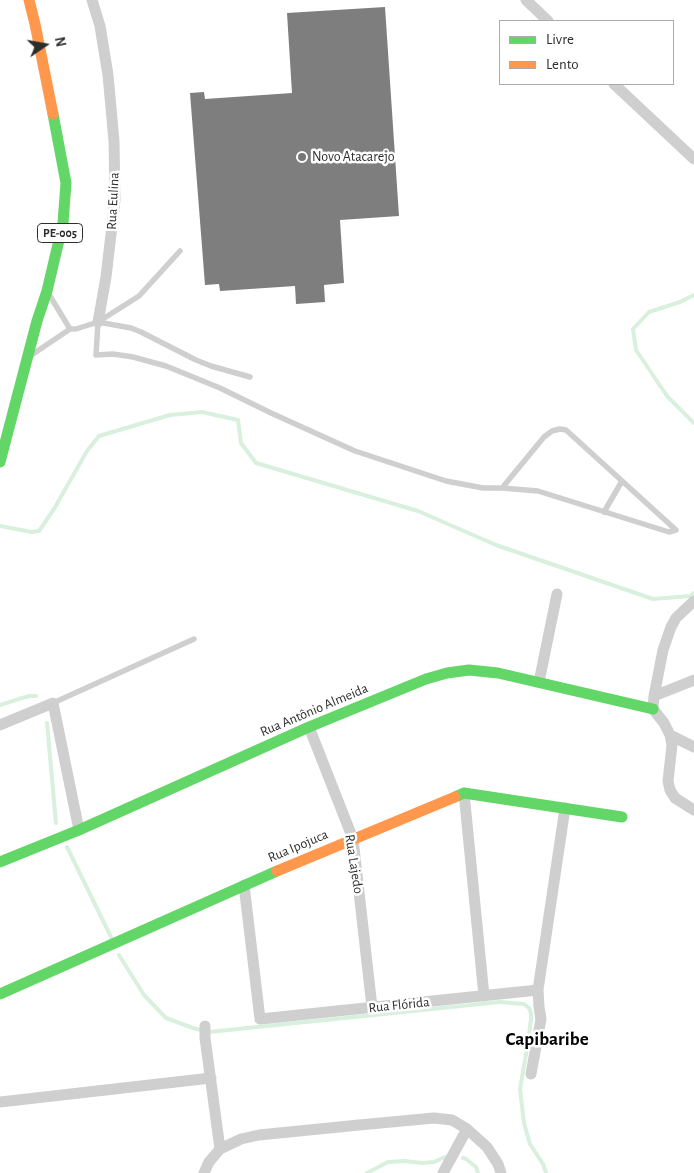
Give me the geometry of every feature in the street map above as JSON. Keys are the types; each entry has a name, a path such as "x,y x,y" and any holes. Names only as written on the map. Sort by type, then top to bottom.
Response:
{"street":[{"name":"PE-005","path":"0,462 27,358 47,291 66,203 66,183 63,165 40,44 29,0"},
{"name":"Rua Eulina","path":"92,0 100,26 108,75 114,141 115,200 106,277 98,322"},
{"path":"526,0 547,20"},
{"path":"615,85 694,159"},
{"path":"539,682 557,594"},
{"path":"694,601 676,618 671,627 663,650 653,709 664,723 670,735 672,745 668,781 670,790 676,798 694,810"},
{"name":"Rua Antônio Almeida","path":"0,862 79,830 309,727 447,672 469,670 488,672 653,709"},
{"path":"654,696 694,680"},
{"path":"0,725 53,703 79,830"},
{"name":"Rua Lajedo","path":"309,727 353,839 372,1008"},
{"path":"670,735 694,747"},
{"path":"484,996 464,793 622,817"},
{"name":"Rua Ipojuca","path":"0,994 244,885 464,793"},
{"path":"531,1074 541,1019 538,1007 538,990 565,808"},
{"name":"Rua Flórida","path":"244,885 260,1019 538,990"},
{"path":"205,1026 220,1149"},
{"path":"0,1102 211,1078"},
{"path":"204,1173 209,1162 220,1149 242,1139 259,1135 359,1124 434,1118 452,1120 468,1129 487,1147 498,1164 501,1173"},
{"path":"443,1173 468,1129"}],"lane":[{"path":"27,358 70,329 98,322 139,296 180,251"},
{"path":"47,291 70,329"},
{"path":"98,322 131,328 204,363 250,377"},
{"path":"98,322 96,355 113,354 133,357 166,366 220,388 355,451 446,481 483,488 538,491 669,532 676,530 566,430 552,430 544,437 502,488"},
{"path":"604,512 622,481"},
{"path":"53,703 194,639"}],"building":[{"name":"Novo Atacarejo","path":"385,7 399,216 340,220 344,283 324,285 325,302 296,304 295,286 220,291 219,284 205,285 190,93 204,92 205,99 292,93 287,13"}],"waterway":[{"path":"694,295 680,302 649,312 633,329 636,350 667,396 694,423"},
{"path":"0,526 32,532 39,531 54,509 87,451 99,436 170,415 202,412 238,420 241,443 256,463 418,511 496,545 653,599 690,596 694,593"},
{"path":"0,705 36,696"},
{"path":"47,723 56,823"},
{"path":"67,847 112,939"},
{"path":"119,955 144,995 166,1018 209,1032 500,1002 524,1004 531,1013 520,1089 524,1123 530,1144 543,1164 546,1173"},
{"path":"367,1173 388,1162 434,1162 445,1157"},
{"path":"463,1158 476,1167 478,1173"}],"traffic: fast":[{"path":"0,462 37,321 47,291 63,223 66,183 53,114"},
{"path":"0,862 79,830 309,727 426,679 447,673 469,670 498,673 653,709"},
{"path":"455,797 464,793 622,817"},
{"path":"0,994 277,871"}],"traffic: slow":[{"path":"29,0 53,114"},
{"path":"277,871 455,797"}],"place":[{"name":"Novo Atacarejo","path":"302,157"}],"district":[{"name":"Capibaribe","path":"547,1039"}]}
